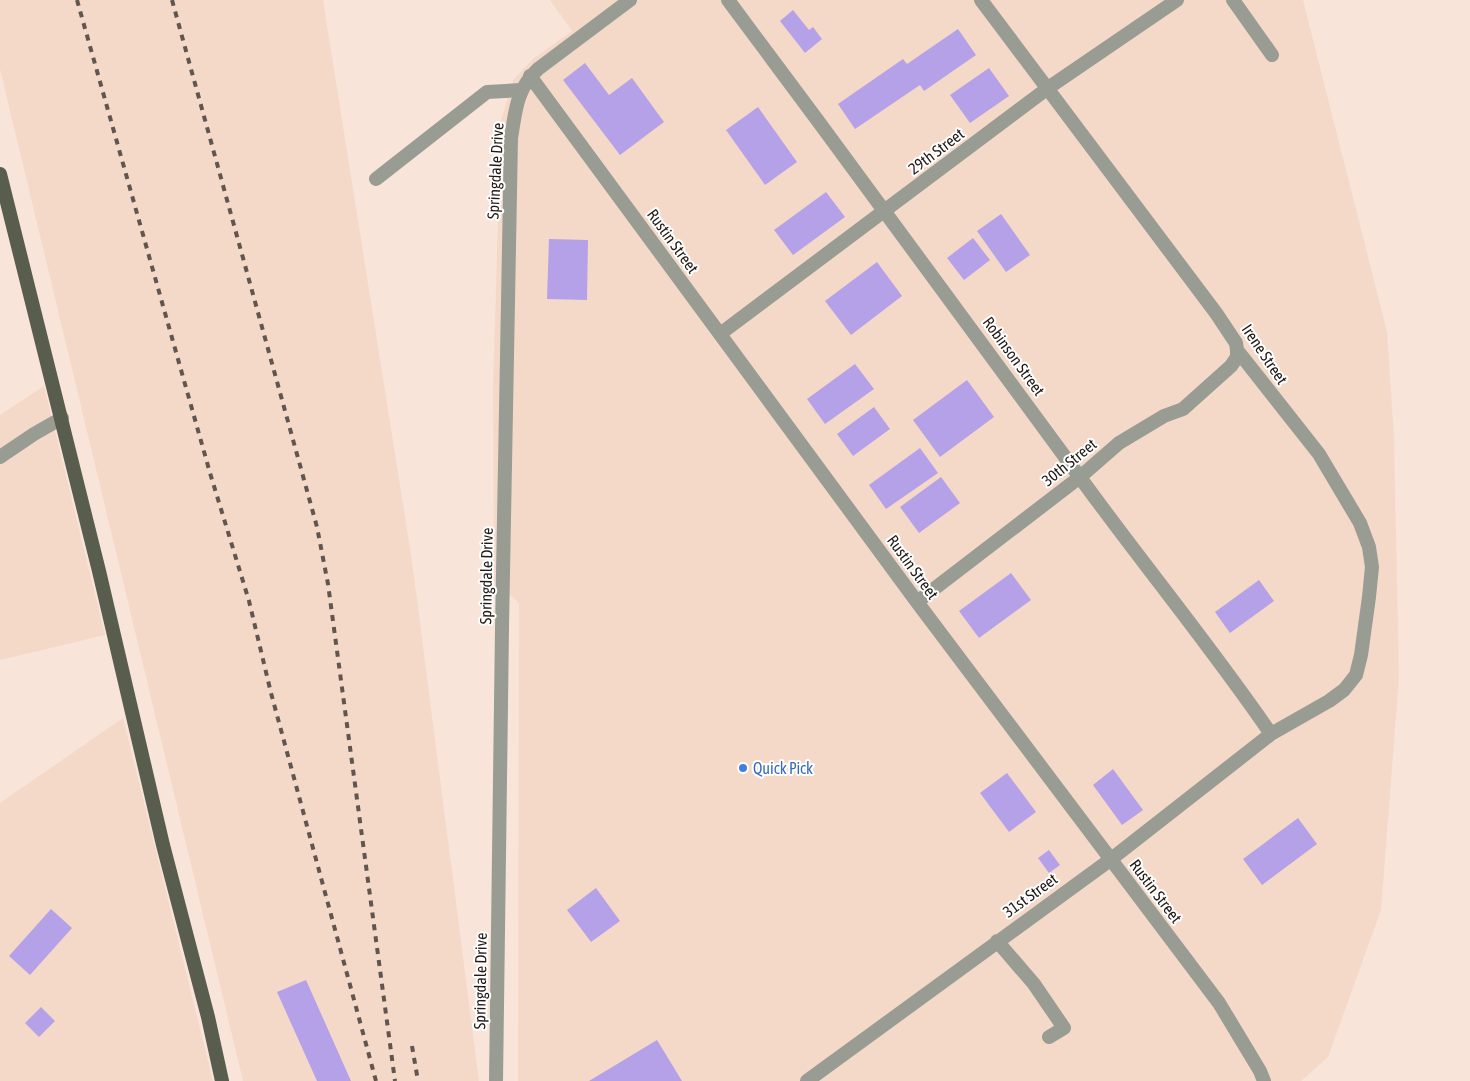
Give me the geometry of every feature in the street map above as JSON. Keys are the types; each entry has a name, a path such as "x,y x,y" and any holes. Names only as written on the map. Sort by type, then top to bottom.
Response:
{"main road":[{"path":"0,174 62,418 163,845 208,1017 222,1081"}],"street":[{"name":"Springdale Drive","path":"496,1081 511,138 521,90 530,76 630,0"},
{"name":"Robinson Street","path":"728,0 886,211 1080,477 1230,674 1271,734"},
{"name":"Irene Street","path":"981,0 1216,313 1236,343 1237,350 1319,454 1360,523 1367,541 1372,567 1361,655 1356,675 1344,690 1329,701 1271,734"},
{"name":"29th Street","path":"720,334 1048,88 1177,0"},
{"path":"1233,0 1272,55"},
{"name":"Rustin Street","path":"530,76 917,602 1219,1004 1260,1071 1264,1081"},
{"path":"376,179 486,92 521,90"},
{"name":"30th Street","path":"917,602 1080,477 1119,443 1164,416 1183,409 1232,366 1237,357 1237,350"},
{"path":"0,457 62,418"},
{"name":"31st Street","path":"806,1081 1110,860 1271,734"},
{"path":"997,941 1034,984 1064,1028 1050,1037"}],"shaded area":[{"path":"0,0 323,0 412,561 479,1081 243,1081 0,69"},
{"path":"550,0 1303,0 1387,332 1394,437 1399,677 1381,910 1328,1057 1301,1081 518,1081 519,603 494,581 493,388 501,121 513,80 533,59 572,31"},
{"path":"44,386 105,635 0,660 0,415"},
{"path":"123,718 213,1081 0,1081 0,803"}],"building":[{"path":"793,10 809,30 813,27 822,39 805,53 780,21"},
{"path":"958,29 976,55 924,91 920,85 855,129 838,104 903,59 907,64"},
{"path":"585,63 609,95 632,78 664,122 620,155 563,80"},
{"path":"989,68 1009,96 970,123 950,95"},
{"path":"758,107 797,162 765,185 726,130"},
{"path":"826,192 845,217 793,255 774,230"},
{"path":"1001,214 1030,255 1006,272 977,231"},
{"path":"973,238 990,260 964,280 947,258"},
{"path":"549,239 588,240 587,300 547,299"},
{"path":"877,262 902,296 851,335 825,301"},
{"path":"855,364 874,389 825,424 807,399"},
{"path":"967,380 994,417 940,457 913,420"},
{"path":"874,407 890,429 853,456 837,434"},
{"path":"920,448 938,473 886,509 869,485"},
{"path":"941,477 960,503 919,533 900,507"},
{"path":"1011,573 1031,600 979,638 959,611"},
{"path":"1259,580 1274,601 1230,633 1215,612"},
{"path":"1113,769 1143,810 1122,825 1093,785"},
{"path":"1007,773 1036,812 1009,832 980,793"},
{"path":"1298,818 1317,844 1262,885 1243,859"},
{"path":"1049,850 1060,865 1049,873 1038,858"},
{"path":"596,888 620,921 591,942 567,910"},
{"path":"51,909 72,928 30,975 9,956"},
{"path":"306,980 351,1081 317,1081 277,992"},
{"path":"41,1007 55,1021 39,1037 25,1023"},
{"path":"657,1040 682,1081 589,1081"}],"railway":[{"path":"77,0 210,473 249,601 271,693 376,1081"},
{"path":"172,0 317,527 328,584 395,1081"},
{"path":"412,1046 418,1081"}],"place":[{"name":"Quick Pick","path":"743,768"}]}
